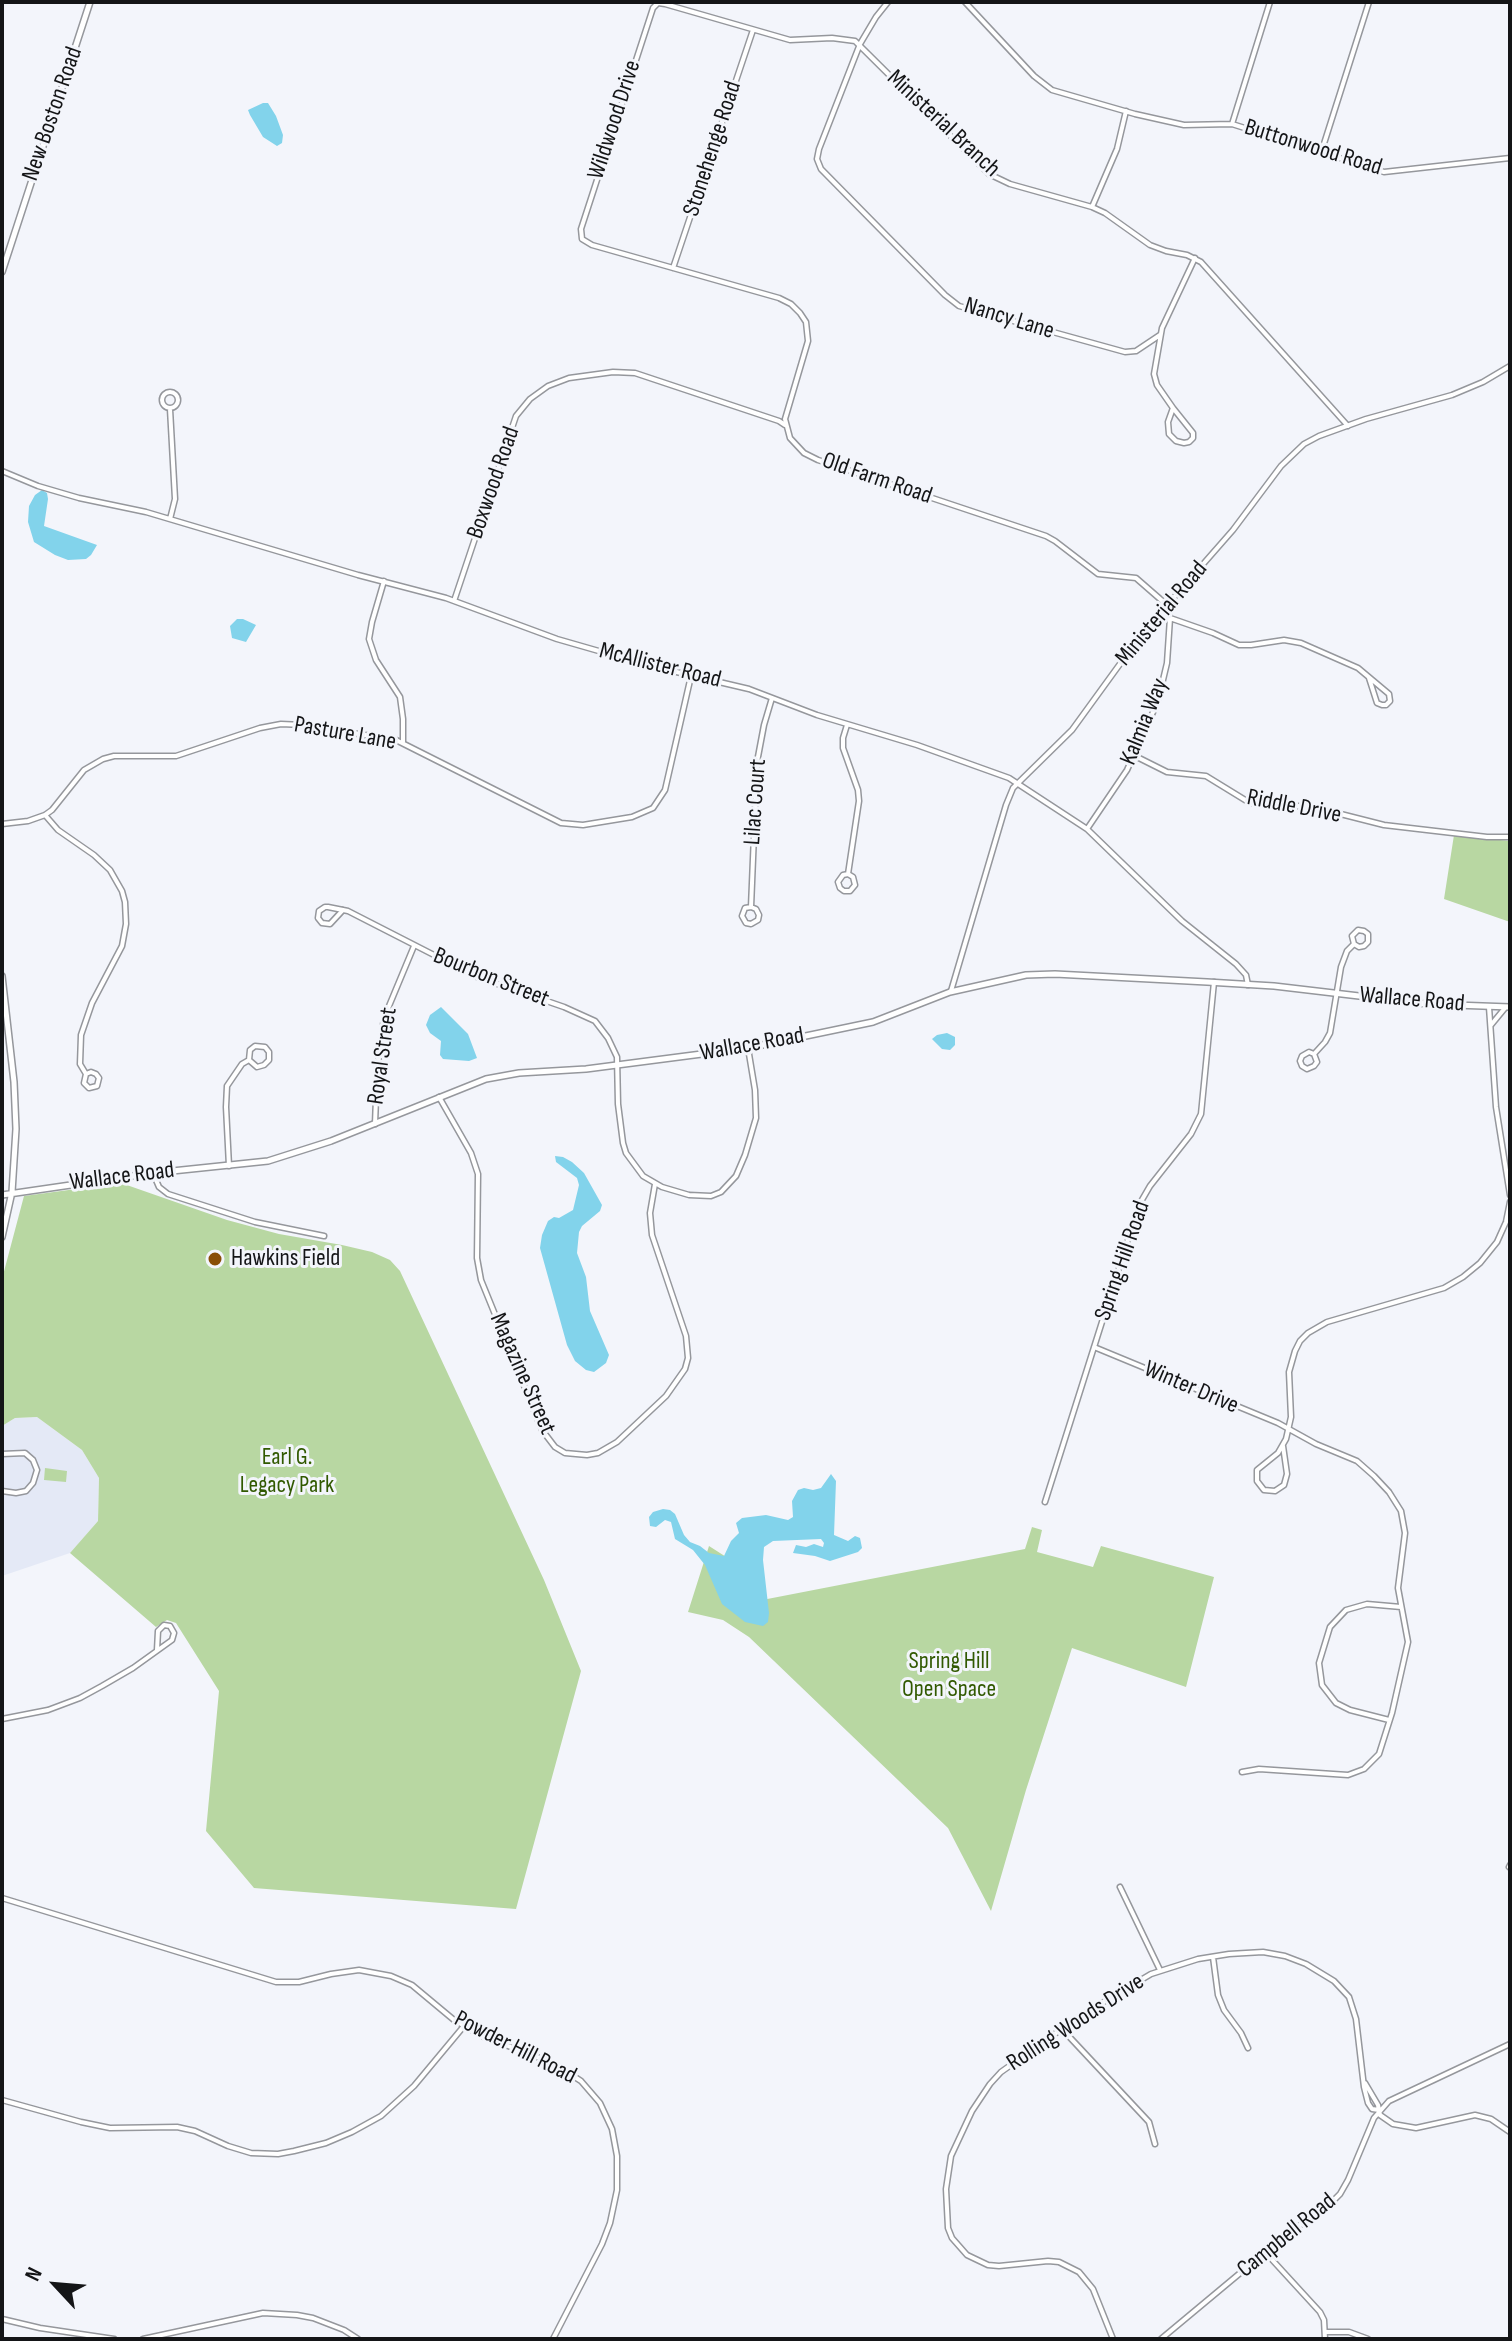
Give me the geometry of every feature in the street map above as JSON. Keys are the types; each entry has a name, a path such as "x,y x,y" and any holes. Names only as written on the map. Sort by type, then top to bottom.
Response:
{"street":[{"name":"New Boston Road","path":"2,272 90,2"},
{"path":"753,30 790,40 843,38 860,44 888,2"},
{"name":"Buttonwood Road","path":"965,2 1034,76 1052,90 1184,125 1232,124 1379,171 1510,158"},
{"path":"1232,124 1270,2"},
{"path":"1321,153 1369,2"},
{"name":"Wildwood Drive","path":"673,268 588,244 581,236 648,18 655,5 665,4 753,30"},
{"name":"Stonehenge Road","path":"673,268 753,30"},
{"name":"Nancy Lane","path":"860,44 817,159 824,173 945,295 959,306 1125,352 1136,351 1160,335"},
{"name":"Ministerial Branch","path":"860,44 989,174 1010,184 1092,207 1150,245 1195,258"},
{"path":"1092,207 1117,149 1126,111"},
{"path":"1173,408 1168,422 1169,434 1179,442 1189,442 1193,433 1154,378 1164,321 1195,258 1348,426"},
{"path":"673,268 779,298 800,313 809,331 808,341 785,425"},
{"name":"Ministerial Road","path":"950,992 1006,805 1017,782 1072,730 1126,654 1233,530 1288,458 1309,441 1452,395 1510,366"},
{"name":"Boxwood Road","path":"454,601 516,416 530,399 548,386 569,378 613,372 635,373 785,425"},
{"path":"170,392 177,395 179,400 170,409 163,405 162,400 165,393 170,392"},
{"path":"170,409 175,499 170,519"},
{"name":"Old Farm Road","path":"785,425 794,445 811,457 1046,536 1098,574 1136,578 1167,605"},
{"name":"McAllister Road","path":"2,471 79,498 136,509 454,601 557,639 749,689 1017,782 1087,829 1190,929 1236,964 1246,975 1248,985"},
{"path":"384,581 369,639 376,660 400,697 403,742"},
{"name":"Kalmia Way","path":"1087,829 1135,756 1165,680 1170,618 1167,605"},
{"path":"1170,618 1239,645 1296,641 1353,665 1389,694 1386,705 1377,703 1369,678"},
{"name":"Pasture Lane","path":"45,815 84,770 97,762 114,756 176,756 281,724 341,730 403,742 561,823 583,825 632,817 653,808 665,790 691,676"},
{"name":"Lilac Court","path":"751,907 757,762 772,698"},
{"path":"847,725 843,748 859,801 848,874"},
{"name":"Riddle Drive","path":"1135,756 1167,772 1206,776 1250,803 1313,807 1384,825 1510,837"},
{"path":"2,824 45,815 58,830 110,870 122,891 126,924 122,946 92,1003 81,1035 80,1064 86,1074"},
{"path":"848,874 853,877 855,885 850,891 844,891 840,888 839,879 848,874"},
{"path":"751,907 759,915 758,920 751,924 743,921 742,916 745,908 751,907"},
{"path":"323,908 343,910 330,924 324,925 318,918 323,908"},
{"name":"Bourbon Street","path":"343,910 477,977 595,1021 608,1038 617,1065"},
{"path":"1314,1054 1330,1033 1342,961 1354,944 1352,936 1361,930 1368,934 1368,942 1364,946 1354,944"},
{"name":"Royal Street","path":"375,1124 377,1072 384,1018 414,946"},
{"name":"Wallace Road","path":"2,1195 284,1157 375,1124 470,1084 502,1075 569,1071 748,1048 873,1022 950,992 1038,974 1214,982 1427,1004 1508,1006"},
{"path":"2,976 16,1098 12,1192 2,1237"},
{"name":"Spring Hill Road","path":"1045,1502 1139,1205 1191,1134 1201,1114 1214,982"},
{"path":"1489,1006 1496,1107 1510,1195"},
{"path":"1491,1025 1508,1006"},
{"path":"229,1166 227,1086 238,1068 249,1060 250,1050 262,1045 269,1052 267,1063 261,1067 249,1060"},
{"path":"617,1065 623,1143 632,1163 655,1184 689,1195 711,1196 721,1192 736,1176 756,1118 748,1048"},
{"path":"1314,1054 1317,1062 1304,1068 1300,1061 1302,1056 1314,1054"},
{"name":"Magazine Street","path":"439,1097 471,1153 478,1174 477,1258 481,1280 542,1430 555,1447 565,1453 598,1453 617,1442 666,1396 685,1369 688,1358 686,1336 652,1235 650,1213 655,1184"},
{"path":"153,1173 159,1187 168,1194 255,1222 324,1236"},
{"path":"1283,1446 1257,1470 1257,1481 1264,1490 1275,1491 1284,1485 1287,1474 1283,1446 1289,1428 1289,1372 1300,1341 1327,1322 1454,1283 1480,1263 1497,1242 1510,1202"},
{"name":"Winter Drive","path":"1094,1347 1289,1428 1316,1444 1357,1461 1374,1476 1401,1511 1405,1533 1399,1576 1401,1607"},
{"path":"2,1454 25,1453 37,1470 26,1491 2,1491"},
{"path":"1242,1772 1259,1769 1342,1775 1359,1772 1373,1763 1379,1754 1389,1720 1407,1653 1407,1631 1401,1607 1367,1604 1346,1610 1330,1627 1319,1663 1322,1685 1336,1703 1389,1720"},
{"path":"2,1719 48,1710 80,1698 133,1668 157,1650 173,1638 174,1630 170,1626 162,1626 158,1631 157,1650"},
{"path":"1120,1887 1160,1970"},
{"name":"Powder Hill Road","path":"2,1898 277,1982 299,1982 347,1971 382,1973 412,1985 464,2026 484,2037 553,2063 573,2074 600,2103 612,2129 617,2181 610,2223 596,2257 553,2339"},
{"name":"Rolling Woods Drive","path":"1113,2339 1093,2289 1079,2272 1051,2261 999,2266 976,2261 952,2238 946,2217 951,2156 980,2097 1013,2061 1123,1989 1160,1970 1198,1959 1252,1952 1274,1954 1306,1964 1342,1988 1353,2008 1368,2103 1372,2109 1379,2110"},
{"path":"1213,1957 1218,1995 1248,2048"},
{"path":"2,2100 110,2128 171,2126 188,2129 251,2153 278,2154 311,2149 367,2124 394,2106 464,2026"},
{"path":"1062,2029 1149,2122 1155,2144"},
{"path":"1510,2044 1394,2099 1379,2110 1383,2118 1405,2127 1428,2127 1475,2115 1491,2119 1510,2132"},
{"name":"Campbell Road","path":"1161,2339 1340,2194 1379,2110"},
{"path":"1265,2252 1320,2312 1325,2339"},
{"path":"143,2339 263,2313 313,2318 358,2339"},
{"path":"2,2319 114,2339"},
{"path":"1325,2332 1349,2332 1368,2339"}],"shaded area":[{"path":"37,1417 82,1450 99,1478 98,1521 70,1553 2,1576 2,1426 15,1418"}],"green space":[{"path":"1454,835 1510,841 1510,922 1444,899"},
{"name":"Earl G. Legacy Park","path":"121,1183 227,1220 279,1234 372,1252 390,1260 400,1271 544,1580 581,1671 516,1909 254,1888 206,1831 219,1691 176,1623 167,1620 156,1627 70,1553 98,1521 99,1478 82,1450 37,1417 15,1418 2,1426 2,1279 24,1196"},
{"path":"45,1468 67,1471 66,1482 44,1480"},
{"name":"Spring Hill Open Space","path":"1032,1527 1042,1530 1037,1552 1093,1567 1101,1546 1214,1577 1186,1687 1072,1648 991,1911 948,1828 749,1637 723,1620 688,1612 709,1546 745,1569 757,1601 1025,1549"}],"water":[{"path":"268,103 283,135 282,143 277,146 263,137 248,110"},
{"path":"42,490 47,493 48,499 44,526 97,545 86,559 68,560 34,542 28,522 29,506"},
{"path":"237,619 256,625 246,642 232,638 230,626"},
{"path":"441,1007 468,1034 477,1058 469,1061 443,1059 440,1055 441,1041 430,1033 426,1025 430,1015"},
{"path":"947,1033 955,1037 955,1045 950,1050 942,1049 932,1039"},
{"path":"555,1156 572,1162 584,1173 602,1205 600,1211 582,1226 577,1253 586,1277 590,1311 609,1355 606,1363 594,1372 575,1361 567,1345 540,1248 548,1221 573,1210 579,1185 577,1178 556,1162"},
{"path":"831,1474 836,1481 834,1535 848,1541 855,1536 860,1538 862,1548 830,1561 793,1553 796,1545 823,1547 821,1539 773,1541 764,1547 769,1613 768,1622 763,1626 745,1622 722,1604 705,1565 693,1550 675,1539 671,1522 665,1520 656,1527 650,1526 649,1517 653,1512 670,1510 690,1542 709,1553 724,1556 739,1533 736,1523 742,1518 766,1515 788,1520 793,1517 792,1501 798,1490 821,1488"}],"place":[{"name":"Hawkins Field","path":"215,1259"}]}
